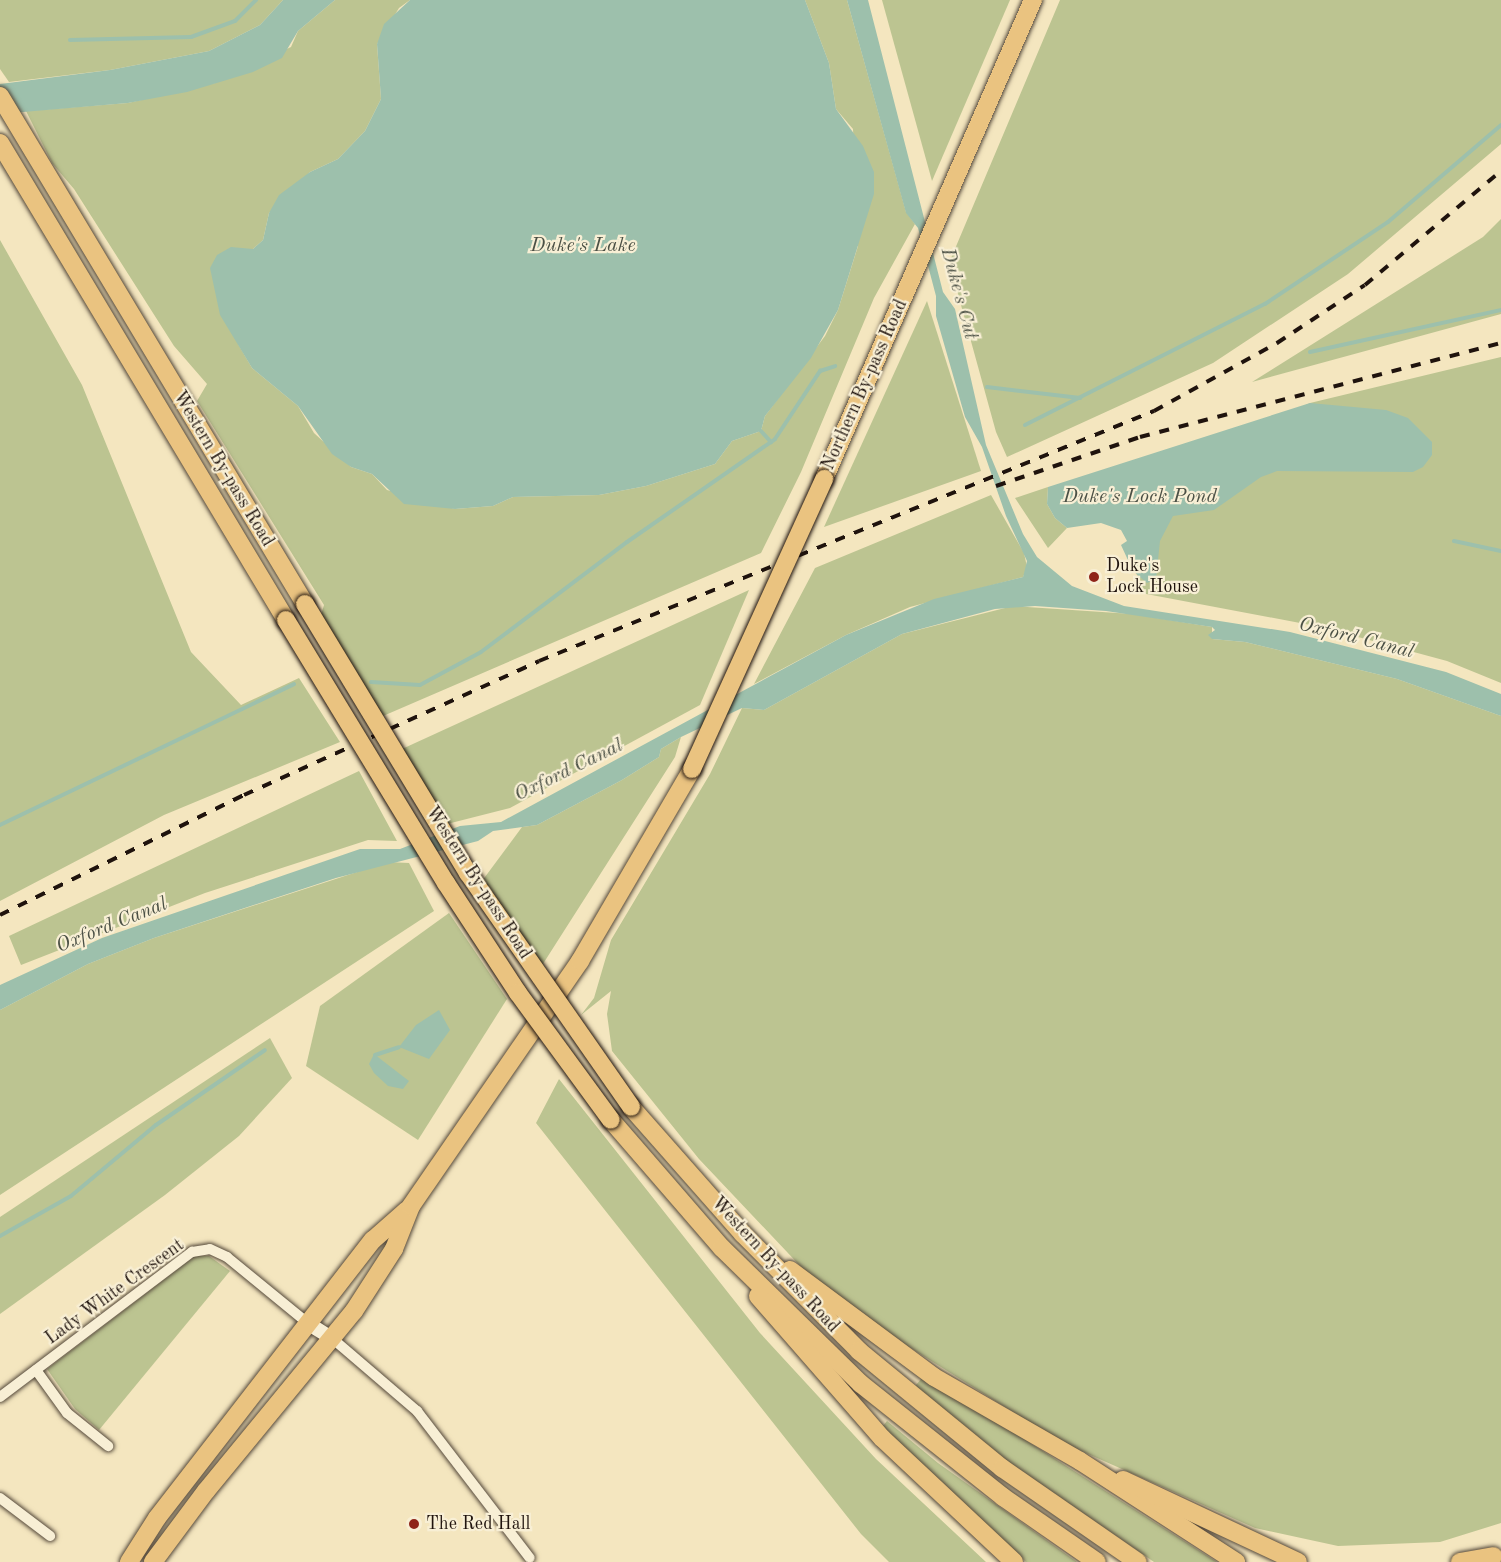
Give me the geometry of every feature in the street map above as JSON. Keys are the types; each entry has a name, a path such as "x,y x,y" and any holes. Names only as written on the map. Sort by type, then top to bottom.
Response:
{"highway":[{"name":"Northern By-pass Road","path":"411,1206 580,961 692,769 824,479 1033,0"},
{"name":"Western By-pass Road","path":"0,96 468,873 631,1107 743,1234 826,1321 936,1417 1108,1543 1138,1562"},
{"name":"Western By-pass Road","path":"3,148 459,903 518,993 611,1120 722,1248 861,1384 995,1491 1096,1562"},
{"path":"129,1562 170,1500 373,1240 411,1206"},
{"path":"153,1562 206,1491 333,1339 394,1249 411,1206"},
{"path":"743,1234 934,1377 1080,1461 1236,1562"},
{"path":"722,1248 779,1323 882,1438 1014,1562"},
{"path":"1080,1461 1298,1562"},
{"path":"1460,1562 1497,1554"},
{"path":"1474,1562 1497,1554"}],"street":[{"name":"Lady White Crescent","path":"0,1397 192,1252 210,1249 227,1257 309,1324"},
{"path":"309,1324 333,1339 417,1411 530,1558"},
{"path":"36,1370 66,1413 108,1446"},
{"path":"0,1498 50,1536"}],"shaded area":[{"path":"0,0 283,0 260,25 209,51 110,70 9,82 0,69"},
{"path":"335,0 410,0 399,8 377,44 381,99 365,131 338,159 310,172 269,213 263,240 253,249 243,250 238,344 252,368 298,406 314,433 351,467 372,474 387,490 455,509 493,506 513,497 599,495 646,486 715,464 732,441 761,431 765,416 825,336 838,310 858,246 853,129 836,109 829,63 805,0 847,0 906,212 915,224 874,298 801,472 761,553 383,716 321,615 324,605 197,401 207,384 174,346 74,189 52,163 26,111 128,103 215,83 291,47 298,31"},
{"path":"882,0 1010,0 932,181"},
{"path":"1060,0 1501,0 1501,144 1348,274 1213,363 1007,457 996,432 953,276 955,270 949,263"},
{"path":"1501,219 1501,314 1252,382 1483,237"},
{"path":"0,240 82,385 191,652 241,705 299,678 340,742 164,815 0,901"},
{"path":"927,301 981,471 824,527"},
{"path":"1501,357 1501,683 1447,661 1321,627 1141,593 1140,580 1130,563 1144,484 1310,403"},
{"path":"1048,487 1047,504 1055,518 1067,528 1048,548 1015,498"},
{"path":"991,495 1024,553 1027,567 1023,577 910,607 846,635 754,684 815,568"},
{"path":"749,590 700,705 510,808 447,824 402,749"},
{"path":"1013,606 1132,614 1212,627 1212,639 1245,642 1397,679 1501,716 1501,1523 1440,1542 1338,1546 1255,1528 1061,1442 909,1347 804,1270 699,1159 612,1051 607,1014 611,991 581,1015 594,998 611,940 710,774 742,708 764,710 902,634"},
{"path":"681,737 675,757 541,967 482,881 522,827 537,825 622,780 659,757 661,749"},
{"path":"359,771 397,841 368,840 205,893 21,965 9,936"},
{"path":"388,862 409,863 434,911 0,1195 0,1010 88,964 154,938"},
{"path":"449,913 507,999 418,1140 306,1066 320,1006"},
{"path":"270,1038 292,1078 239,1136 165,1195 0,1314 0,1217"},
{"path":"559,1079 760,1333 876,1459 986,1562 889,1562 861,1534 536,1123"},
{"path":"195,1256 209,1256 230,1271 99,1430 75,1409 47,1369"},
{"path":"923,1377 1217,1562 1154,1562 1003,1458 915,1386"},
{"path":"887,1421 938,1463 1077,1562 1026,1562 882,1427"}],"water":[{"path":"283,0 335,0 298,31 282,58 253,72 187,92 128,103 0,114 0,84 110,70 209,51 260,25"},
{"name":"Duke's Lake","path":"410,0 805,0 829,63 836,109 863,146 874,172 874,194 838,310 811,358 765,416 761,431 732,441 715,464 646,486 599,495 513,497 493,506 455,509 404,504 372,474 351,467 332,454 298,406 252,368 220,315 210,268 217,255 231,247 253,249 263,240 269,213 279,195 310,172 338,159 365,131 381,99 377,44 384,24"},
{"path":"847,0 868,0 943,292 955,309 986,445 1023,534 1037,557 1072,586 1124,606 1290,632 1446,672 1501,694 1501,716 1397,679 1245,642 1212,639 1208,635 1215,630 1212,627 1106,611 1035,606 995,609 902,634 764,710 742,708 681,737 661,749 659,757 622,780 537,825 493,831 478,841 336,878 154,938 88,964 0,1010 0,985 102,938 360,849 400,849 460,826 501,822 846,635 934,599 1023,577 1027,561 1006,516 982,447 965,417 936,316 936,296 918,228 906,213"},
{"name":"Duke's Lock Pond","path":"1310,403 1386,410 1408,418 1432,442 1432,455 1423,467 1413,472 1277,471 1261,477 1214,510 1173,516 1160,541 1156,579 1147,583 1133,571 1121,545 1127,541 1121,530 1101,523 1067,528 1055,518 1047,504 1048,487"},
{"path":"439,1010 450,1030 429,1059 399,1047 416,1025"},
{"path":"374,1054 409,1081 403,1089 388,1086 374,1073 369,1064"}],"waterway":[{"path":"70,40 191,37 235,21 256,0"},
{"path":"1025,425 1265,304 1388,222 1501,125"},
{"path":"1310,352 1501,310"},
{"path":"371,682 420,685 481,652 627,542 775,439 820,371 835,366"},
{"path":"987,387 1080,398"},
{"path":"761,431 771,442"},
{"path":"1454,541 1501,551"},
{"path":"0,825 294,684"},
{"path":"375,1055 399,1047"},
{"path":"0,1236 71,1196 156,1125 265,1050"}],"railway":[{"path":"0,915 244,795 539,661 1154,411 1277,343 1365,285 1501,171"},
{"path":"996,486 1140,437 1501,343"}],"place":[{"name":"Duke's Lock House","path":"1094,577"},
{"name":"The Red Hall","path":"414,1524"}],"water label":[{"name":"Duke's Cut","path":"958,294"},
{"name":"Oxford Canal","path":"1356,639"},
{"name":"Oxford Canal","path":"569,771"},
{"name":"Oxford Canal","path":"112,926"}]}
